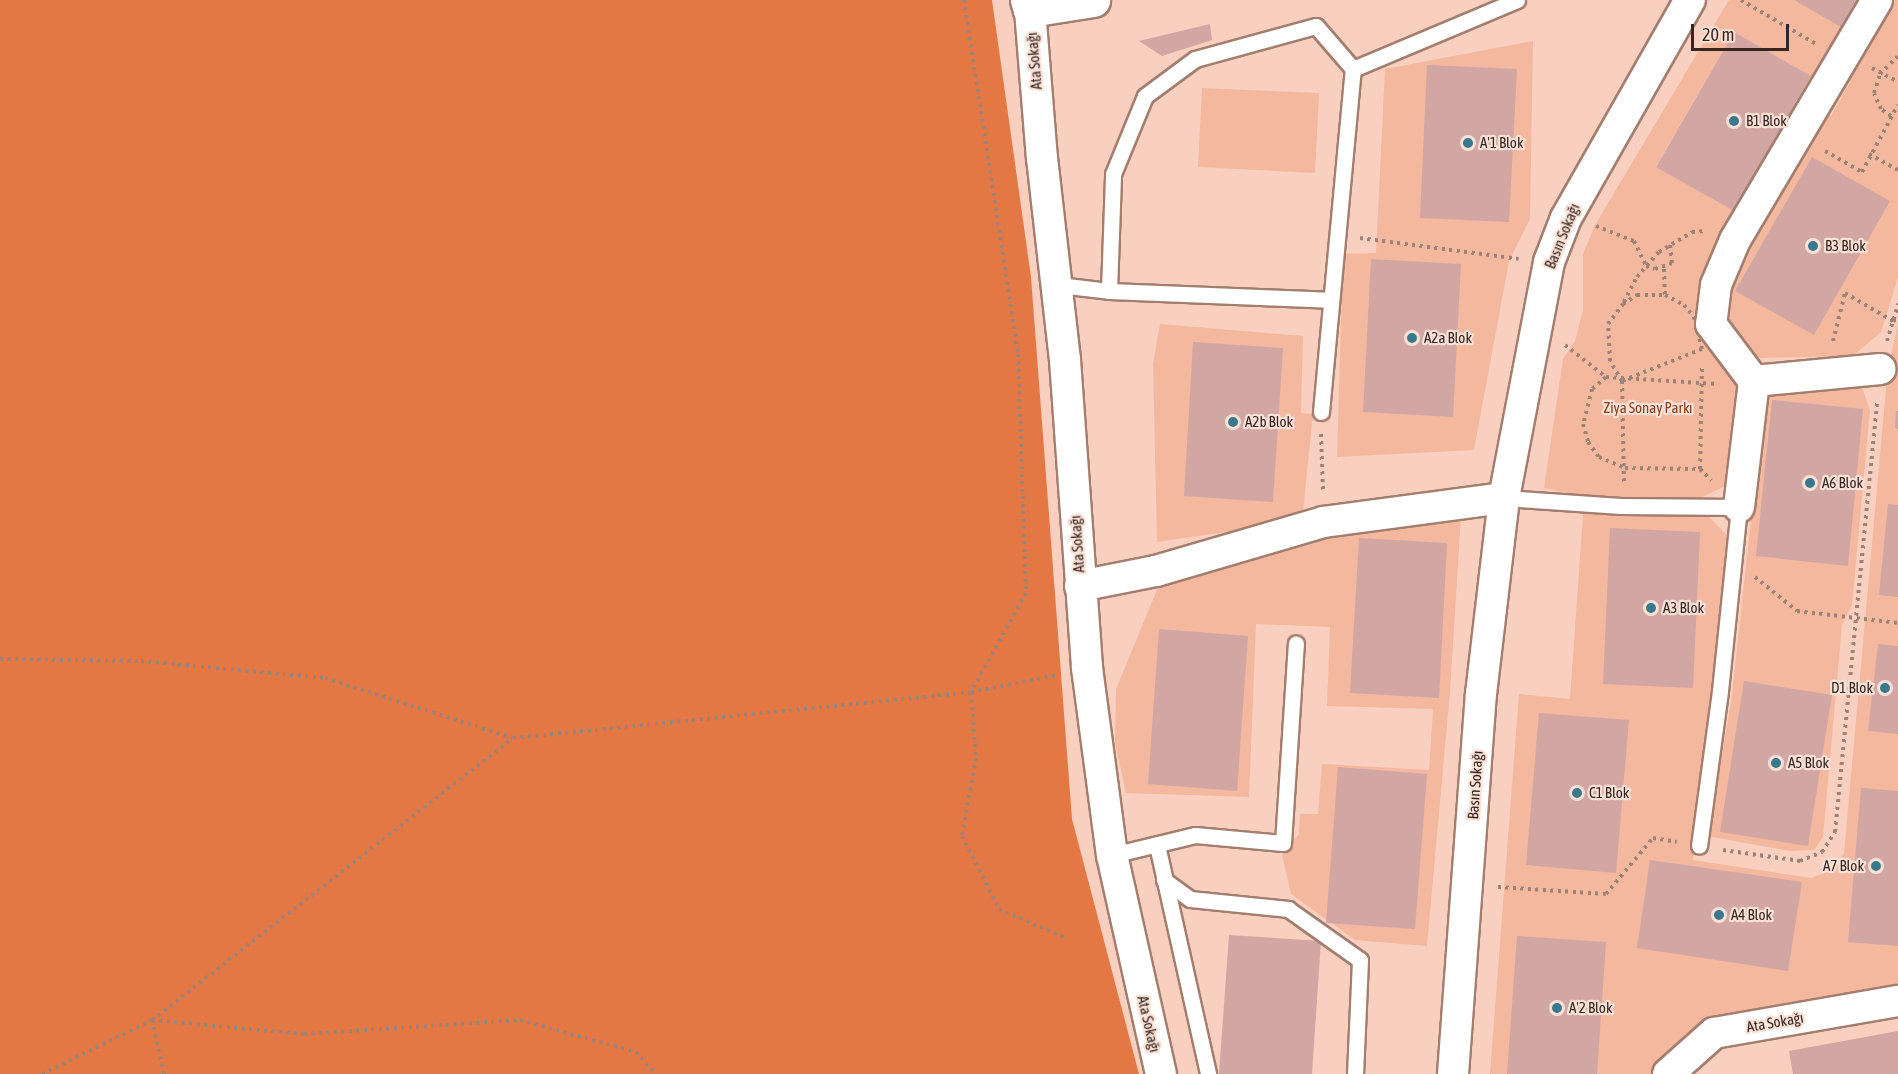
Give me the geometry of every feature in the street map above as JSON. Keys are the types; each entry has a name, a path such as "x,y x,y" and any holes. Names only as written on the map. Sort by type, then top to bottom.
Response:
{"street":[{"path":"1029,5 1093,0"},
{"name":"Basın Sokağı","path":"1453,1074 1481,694 1504,498 1549,262 1566,218 1690,0"},
{"path":"1739,507 1754,381 1711,324 1716,285 1735,240 1746,226 1796,134 1877,0"},
{"name":"Ata Sokağı","path":"1029,5 1042,158 1059,285 1087,669 1112,855 1161,1074"},
{"path":"1754,381 1880,369"},
{"path":"1080,586 1156,571 1324,522 1504,498"},
{"name":"Ata Sokağı","path":"1668,1074 1714,1033 1898,1001"}],"lane":[{"path":"1353,69 1516,0"},
{"path":"1109,291 1113,174 1145,96 1195,59 1316,26 1353,69 1335,235 1321,412"},
{"path":"1059,285 1109,291 1329,300"},
{"path":"1504,498 1621,506 1739,507 1735,561 1699,846"},
{"path":"1112,855 1195,834 1283,843 1296,643"},
{"path":"1156,845 1208,1074"},
{"path":"1164,880 1190,899 1288,909 1360,960 1355,1074"}],"path":[{"path":"964,0 1018,354 1026,593 971,692 976,758 962,836 999,909 1066,938"},
{"path":"1741,0 1842,59"},
{"path":"1891,116 1881,109 1874,93 1880,74 1898,57"},
{"path":"1796,134 1862,172 1869,154 1898,105"},
{"path":"1869,154 1898,170"},
{"path":"1595,225 1634,241 1646,266"},
{"path":"1621,506 1625,468 1622,381 1610,362 1606,345 1608,324 1646,266 1670,243 1692,232 1746,226"},
{"path":"1335,235 1549,262"},
{"path":"1646,266 1664,269 1672,264 1670,243"},
{"path":"1664,269 1665,294"},
{"path":"1824,374 1845,293 1893,321 1898,319"},
{"path":"1623,304 1637,295 1665,294 1684,305 1694,317 1702,350 1700,469"},
{"path":"1534,334 1561,342 1606,377 1622,381 1702,386 1754,381"},
{"path":"1622,381 1702,350"},
{"path":"1468,886 1606,894 1653,838 1800,861 1822,852 1835,832 1880,369"},
{"path":"1606,377 1593,389 1583,424 1588,442 1599,457 1625,468 1700,469 1739,507"},
{"path":"1321,412 1324,522"},
{"path":"1735,561 1797,611 1856,616 1898,623"},
{"path":"0,659 141,661 326,678 513,738 971,692 1087,669"},
{"path":"42,1074 152,1020 513,738"},
{"path":"152,1020 164,1074"},
{"path":"152,1020 304,1034 520,1020 636,1052 656,1074"}],"green space":[{"name":"Ziya Sonay Parkı","path":"1729,0 1794,0 1855,31 1823,83 1734,32 1656,166 1734,211 1737,225 1712,262 1742,390 1727,485 1692,502 1581,496 1544,488 1563,359 1575,341 1583,310 1583,254 1595,225"},
{"path":"1891,0 1898,0 1898,277 1881,332 1853,356 1759,358 1727,326 1726,285 1819,113 1831,116 1850,82 1845,69 1858,45 1872,41 1893,8"},
{"path":"1533,41 1530,219 1509,261 1474,450 1337,457 1343,254 1376,253 1385,69"},
{"path":"1202,88 1319,93 1315,173 1198,167"},
{"path":"1160,324 1303,336 1301,413 1313,414 1302,521 1157,542 1153,364"},
{"path":"1898,325 1898,991 1702,1026 1655,1074 1490,1074 1519,694 1570,699 1583,514 1706,514 1729,537 1729,569 1693,860 1811,878 1833,869 1844,853 1888,367"},
{"path":"1859,379 1870,410 1852,605 1842,625 1823,837 1814,850 1790,851 1707,836 1731,703 1763,410 1768,393"},
{"path":"1461,516 1450,692 1427,946 1355,940 1291,894 1282,855 1299,834 1300,814 1318,814 1322,764 1429,770 1433,709 1327,706 1330,627 1256,624 1249,797 1126,793 1115,743 1116,689 1159,585 1317,541"}],"shaded area":[{"path":"0,0 992,0 1031,277 1072,819 1139,1074 0,1074"}],"building":[{"path":"1794,0 1856,0 1841,27"},
{"path":"1210,24 1212,40 1162,56 1139,41"},
{"name":"B1 Blok","path":"1734,32 1811,76 1734,211 1656,167"},
{"name":"A'1 Blok","path":"1427,65 1517,69 1509,222 1420,218"},
{"name":"B3 Blok","path":"1812,157 1890,201 1814,335 1735,291"},
{"name":"A2a Blok","path":"1371,259 1461,264 1453,417 1363,412"},
{"name":"A2b Blok","path":"1193,342 1283,348 1273,502 1184,496"},
{"name":"A6 Blok","path":"1772,400 1863,409 1848,566 1756,556"},
{"path":"1896,411 1898,411 1898,429 1895,428"},
{"path":"1888,504 1898,505 1898,597 1879,595"},
{"name":"A3 Blok","path":"1610,528 1700,532 1693,688 1603,684"},
{"path":"1359,538 1447,543 1439,698 1350,693"},
{"path":"1159,629 1248,636 1237,791 1148,784"},
{"name":"D1 Blok","path":"1878,644 1898,646 1898,734 1868,731"},
{"name":"A5 Blok","path":"1744,681 1832,695 1808,846 1720,832"},
{"name":"C1 Blok","path":"1539,713 1629,720 1616,873 1526,865"},
{"path":"1338,767 1427,774 1415,929 1326,923"},
{"name":"A7 Blok","path":"1861,788 1898,791 1898,946 1848,942"},
{"name":"A4 Blok","path":"1650,860 1802,882 1788,971 1637,948"},
{"path":"1229,935 1321,941 1312,1074 1219,1074"},
{"name":"A'2 Blok","path":"1517,936 1606,942 1597,1074 1507,1074"},
{"path":"1898,1031 1898,1074 1793,1074 1789,1051"}],"place":[{"name":"B1 Blok","path":"1734,121"},
{"name":"A'1 Blok","path":"1468,143"},
{"name":"B3 Blok","path":"1813,246"},
{"name":"A2a Blok","path":"1412,338"},
{"name":"A2b Blok","path":"1233,422"},
{"name":"A6 Blok","path":"1810,483"},
{"name":"A3 Blok","path":"1651,608"},
{"name":"D1 Blok","path":"1885,688"},
{"name":"A5 Blok","path":"1776,763"},
{"name":"C1 Blok","path":"1577,793"},
{"name":"A7 Blok","path":"1876,866"},
{"name":"A4 Blok","path":"1719,915"},
{"name":"A'2 Blok","path":"1557,1008"}]}
